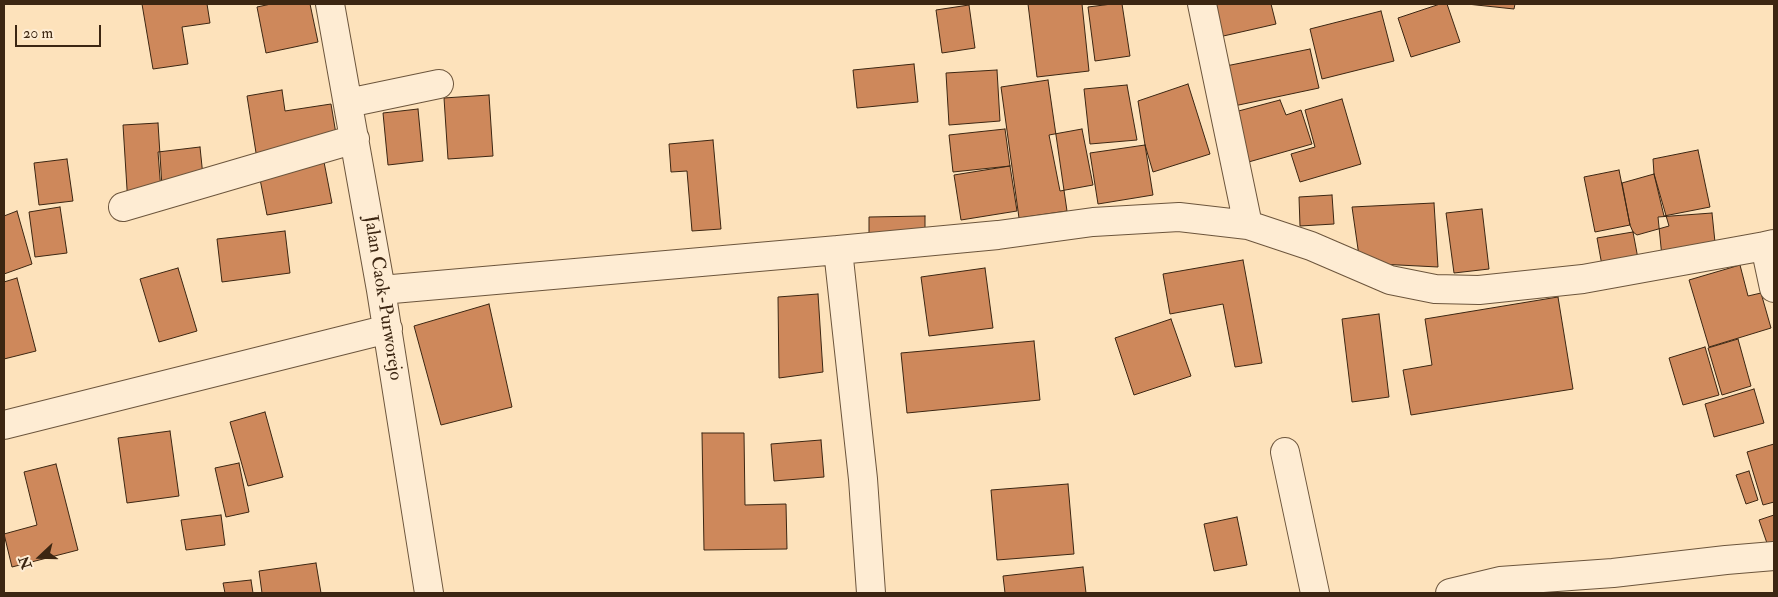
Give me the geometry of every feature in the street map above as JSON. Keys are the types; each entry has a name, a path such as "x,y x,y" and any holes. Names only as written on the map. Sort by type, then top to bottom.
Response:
{"street":[{"name":"Jalan Caok-Purworejo","path":"330,4 388,328 429,593"},
{"path":"1202,4 1248,225"},
{"path":"348,103 439,84"},
{"path":"123,207 354,139"},
{"path":"381,290 998,236 1093,222 1179,216 1248,225 1311,246 1390,280 1444,289 1479,290 1583,280 1770,245 1774,288"},
{"path":"838,250 863,479 872,593"},
{"path":"4,425 388,328"},
{"path":"1285,452 1315,593"},
{"path":"1450,593 1500,582 1613,573 1774,556"}],"building":[{"path":"142,4 207,4 210,23 182,27 188,64 153,69"},
{"path":"271,4 310,4 318,42 266,53 257,7"},
{"path":"1028,4 1082,4 1089,71 1037,77"},
{"path":"1122,4 1130,56 1095,61 1088,7"},
{"path":"1211,4 1271,4 1276,24 1219,37"},
{"path":"1440,4 1447,4 1460,42 1411,57 1398,18"},
{"path":"1467,4 1515,4 1514,9"},
{"path":"969,5 975,48 942,53 936,10"},
{"path":"1381,11 1394,61 1322,79 1310,29"},
{"path":"1310,49 1319,88 1234,106 1226,66"},
{"path":"914,64 918,102 857,108 853,70"},
{"path":"997,70 1000,121 949,125 946,73"},
{"path":"1048,80 1067,211 1019,218 1001,87"},
{"path":"1188,84 1210,154 1153,172 1145,145 1138,101"},
{"path":"1127,85 1137,140 1090,144 1084,89"},
{"path":"282,90 285,111 331,104 338,146 257,159 247,96"},
{"path":"489,95 493,156 448,159 444,98"},
{"path":"1342,99 1361,164 1300,182 1291,154 1315,147 1305,110"},
{"path":"1280,100 1286,115 1301,110 1312,144 1245,163 1231,113"},
{"path":"418,109 423,161 388,165 383,113"},
{"path":"158,123 163,203 128,205 123,125"},
{"path":"1005,129 1010,166 953,172 949,135"},
{"path":"1082,129 1093,185 1060,191 1049,135"},
{"path":"713,140 721,229 692,231 687,171 671,172 669,144"},
{"path":"1145,145 1153,195 1098,204 1090,153"},
{"path":"200,147 204,186 161,191 158,152"},
{"path":"1698,150 1710,207 1664,216 1654,174 1653,159"},
{"path":"67,159 73,201 39,205 34,163"},
{"path":"324,162 332,203 267,215 259,174"},
{"path":"1010,166 1017,211 961,220 954,175"},
{"path":"1619,170 1630,225 1595,232 1584,177"},
{"path":"1654,174 1669,226 1637,235 1633,232 1630,225 1622,183"},
{"path":"1332,195 1334,224 1300,226 1299,197"},
{"path":"1434,203 1438,267 1360,263 1352,207"},
{"path":"60,207 67,253 35,257 29,212"},
{"path":"1482,209 1489,269 1454,273 1446,213"},
{"path":"17,211 32,264 4,274 4,216"},
{"path":"1712,213 1716,252 1662,257 1658,217"},
{"path":"925,216 925,237 869,238 869,217"},
{"path":"285,231 290,273 222,282 217,239"},
{"path":"1633,232 1639,264 1603,271 1597,238"},
{"path":"1243,260 1262,363 1235,367 1223,304 1170,314 1163,274"},
{"path":"1740,265 1748,296 1761,293 1771,328 1709,347 1689,280"},
{"path":"178,268 197,331 159,342 140,279"},
{"path":"985,268 993,328 929,336 921,277"},
{"path":"17,278 36,351 4,359 4,282"},
{"path":"818,294 823,372 779,378 778,297"},
{"path":"1558,297 1573,389 1411,415 1403,370 1432,365 1425,319"},
{"path":"489,304 512,407 441,425 414,326"},
{"path":"1379,314 1389,397 1352,402 1342,319"},
{"path":"1171,319 1191,376 1134,395 1115,338"},
{"path":"1738,339 1751,386 1722,395 1708,348"},
{"path":"1034,341 1040,400 907,413 901,353"},
{"path":"1705,347 1719,395 1683,405 1669,358"},
{"path":"1754,389 1764,423 1714,437 1705,404"},
{"path":"265,412 283,477 248,486 230,422"},
{"path":"170,431 179,496 127,503 118,438"},
{"path":"702,433 744,433 745,505 786,504 787,549 704,550"},
{"path":"821,440 824,477 774,481 771,444"},
{"path":"1774,444 1774,502 1763,505 1747,452"},
{"path":"239,463 249,512 226,517 215,468"},
{"path":"56,464 78,550 12,567 4,534 37,525 24,472"},
{"path":"1749,471 1758,500 1746,504 1736,475"},
{"path":"1068,484 1074,554 997,560 991,490"},
{"path":"221,515 225,545 186,550 181,520"},
{"path":"1774,515 1774,547 1769,549 1759,520"},
{"path":"1237,517 1247,565 1214,571 1204,524"},
{"path":"316,563 321,593 262,593 259,571"},
{"path":"1083,567 1086,593 1005,593 1003,576"},
{"path":"251,580 253,593 225,593 223,583"}]}
